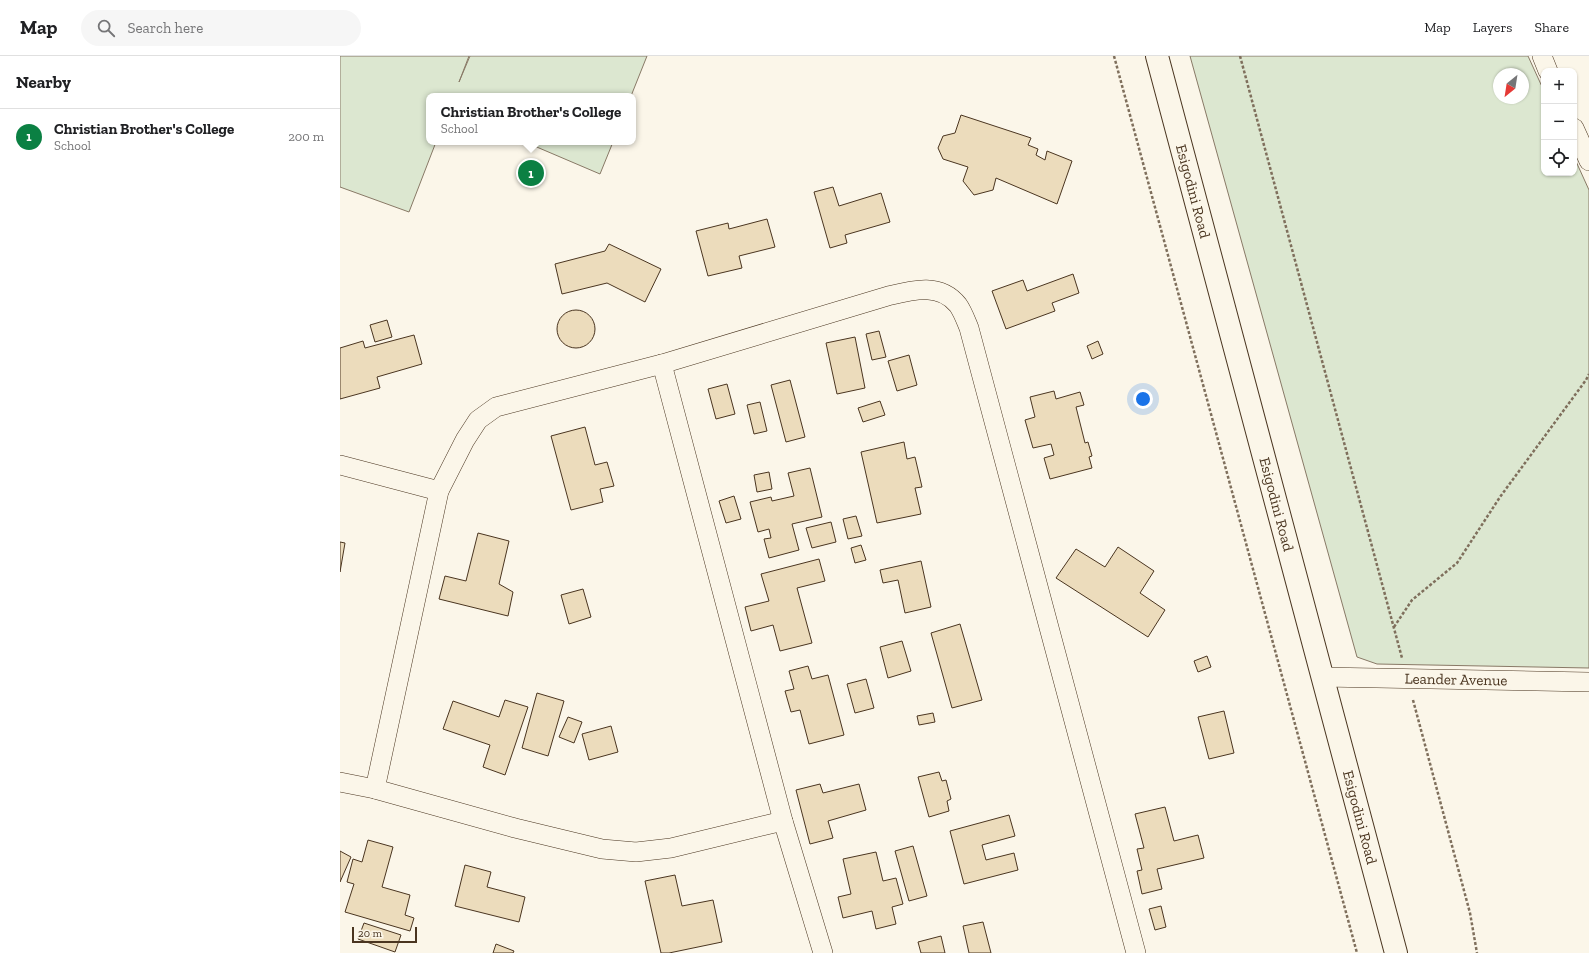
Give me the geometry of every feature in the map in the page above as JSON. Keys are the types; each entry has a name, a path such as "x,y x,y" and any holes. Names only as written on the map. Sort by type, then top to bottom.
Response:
{"main road":[{"name":"Esigodini Road","path":"1157,56 1396,953"}],"street":[{"path":"1542,56 1547,68"},
{"path":"1577,135 1589,161"},
{"path":"375,790 439,491 465,440 478,420 496,407 662,364 888,296 921,289 941,292 951,297 959,306 969,328 1136,953"},
{"path":"662,364 783,821 823,953"},
{"path":"340,465 439,491"},
{"name":"Leander Avenue","path":"1322,677 1589,682"},
{"path":"340,782 515,828 602,849 636,852 671,848 783,821"}],"path":[{"path":"1114,56 1356,953"},
{"path":"1240,56 1470,913 1477,953"},
{"path":"1394,627 1412,600 1457,564 1500,497 1589,374"}],"green space":[{"path":"340,56 469,56 459,82 470,56 647,56 632,93 426,93 426,145 435,145 409,212 340,187"},
{"path":"1190,56 1528,56 1541,84 1541,176 1577,176 1577,164 1589,190 1589,668 1377,664 1357,657"},
{"path":"532,145 612,145 600,174"}],"building":[{"path":"961,115 1031,138 1028,145 1038,149 1036,155 1045,160 1047,151 1072,161 1057,204 996,178 993,190 974,195 963,181 968,167 943,159 938,148 943,136 955,133"},
{"path":"833,187 839,206 881,193 890,222 845,235 847,243 830,248 814,192"},
{"path":"767,219 775,247 739,256 742,268 708,276 696,231 728,223 729,229"},
{"path":"609,244 661,269 645,302 607,283 562,294 555,264 605,251"},
{"path":"1073,274 1079,293 1052,303 1055,311 1006,329 992,291 1023,280 1027,291"},
{"path":"572,310 580,310 587,313 592,318 595,329 592,340 587,345 580,348 572,348 565,345 560,340 557,333 557,325 560,318 565,313"},
{"path":"387,320 392,337 375,342 370,325"},
{"path":"879,331 886,357 872,360 866,334"},
{"path":"414,335 422,364 377,377 380,388 340,399 340,348 363,341 365,348"},
{"path":"855,337 865,388 837,394 826,343"},
{"path":"1098,341 1103,354 1092,359 1087,346"},
{"path":"909,355 917,385 897,391 888,361"},
{"path":"790,380 805,437 786,442 771,385"},
{"path":"727,384 735,414 716,419 708,389"},
{"path":"1054,391 1056,399 1080,392 1084,405 1076,407 1085,443 1088,442 1092,456 1089,457 1092,468 1050,479 1044,458 1054,455 1051,444 1033,448 1025,420 1035,417 1030,397"},
{"path":"880,401 885,415 863,422 858,408"},
{"path":"760,402 767,431 754,434 747,405"},
{"path":"585,427 595,465 607,462 614,486 600,489 603,502 571,510 551,436"},
{"path":"904,442 907,459 915,457 922,487 915,488 921,514 877,523 861,452"},
{"path":"810,468 822,517 792,524 799,550 769,558 764,539 771,538 769,529 758,532 750,502 771,497 772,501 794,496 788,473"},
{"path":"769,472 772,489 757,492 754,475"},
{"path":"734,496 741,519 726,523 719,501"},
{"path":"856,516 862,536 848,539 843,519"},
{"path":"831,522 836,542 812,548 806,528"},
{"path":"478,533 509,541 499,584 513,592 508,616 439,599 445,576 466,581"},
{"path":"340,542 345,543 340,572"},
{"path":"861,545 866,560 855,563 851,548"},
{"path":"1118,547 1154,571 1140,593 1165,610 1148,637 1056,578 1076,549 1105,567"},
{"path":"819,559 825,581 797,588 812,643 780,651 773,625 751,631 745,607 769,601 761,574"},
{"path":"921,561 931,607 905,613 898,580 883,583 880,570"},
{"path":"583,589 591,617 569,624 561,595"},
{"path":"960,624 982,700 952,708 931,633"},
{"path":"902,641 911,671 888,678 880,647"},
{"path":"1207,656 1211,667 1198,672 1194,661"},
{"path":"808,666 812,679 828,675 844,735 809,744 800,710 791,712 785,691 794,689 789,671"},
{"path":"866,679 874,708 855,713 847,684"},
{"path":"537,693 564,701 548,756 522,748"},
{"path":"505,700 528,707 505,775 483,767 490,745 443,729 453,701 499,717"},
{"path":"1224,711 1234,753 1209,759 1198,717"},
{"path":"933,713 935,722 919,725 917,716"},
{"path":"568,717 582,722 574,743 559,737"},
{"path":"611,726 618,752 589,760 582,734"},
{"path":"939,772 942,781 946,780 951,799 947,801 949,811 929,817 918,777"},
{"path":"820,784 823,793 859,784 866,810 828,821 833,838 810,844 796,790"},
{"path":"1165,807 1174,841 1198,835 1204,858 1157,869 1162,889 1142,894 1137,871 1142,870 1137,849 1144,848 1135,814"},
{"path":"1009,815 1015,836 982,845 986,860 1014,853 1018,870 964,884 950,831"},
{"path":"368,840 393,847 382,887 410,895 405,915 414,918 410,931 345,912 354,884 347,882 353,859 362,862"},
{"path":"913,846 927,896 909,901 895,851"},
{"path":"340,851 351,857 340,882"},
{"path":"876,852 883,881 896,878 903,904 892,907 896,924 876,929 872,911 843,918 838,897 851,894 843,859"},
{"path":"465,865 491,872 487,887 525,897 519,922 455,906"},
{"path":"675,875 682,906 713,900 722,942 669,953 661,953 645,881"},
{"path":"1161,906 1166,927 1155,930 1149,909"},
{"path":"983,922 991,953 969,953 963,926"},
{"path":"364,923 401,935 395,952 358,939"},
{"path":"941,936 945,953 921,953 918,942"},
{"path":"496,944 514,951 513,953 493,953"}],"place":[{"name":"Christian Brother's College","path":"531,173"}]}
